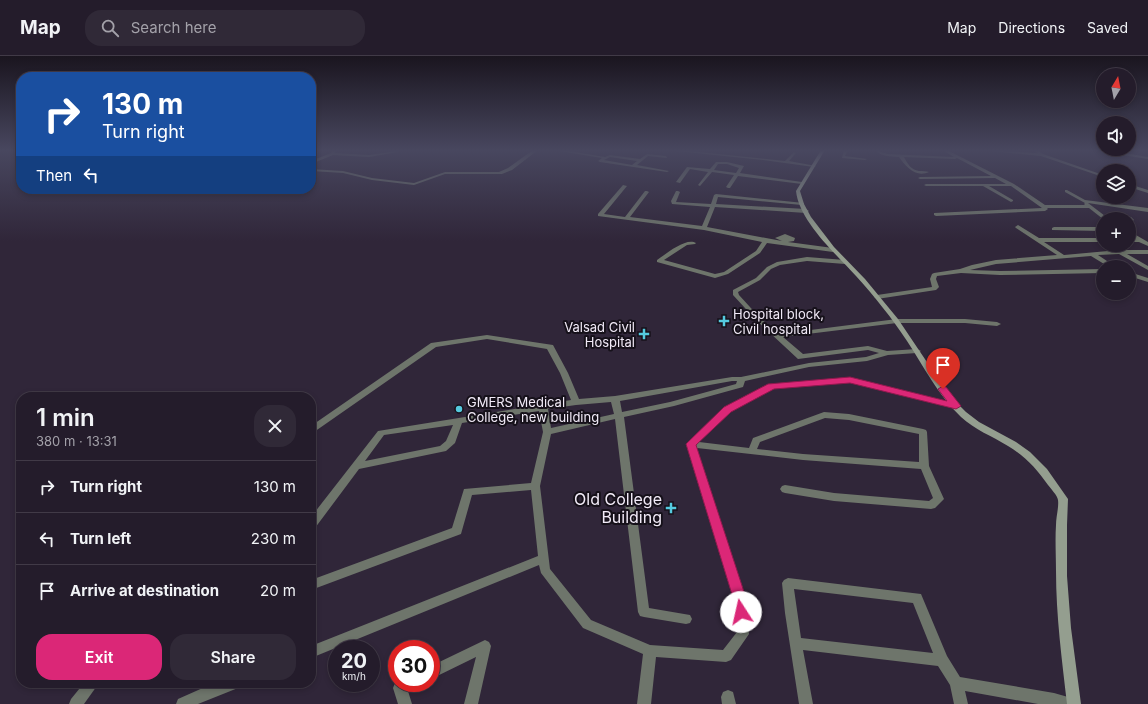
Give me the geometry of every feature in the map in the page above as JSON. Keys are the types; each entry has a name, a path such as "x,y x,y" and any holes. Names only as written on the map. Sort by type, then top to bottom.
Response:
{"street":[{"path":"382,180 414,184 425,180"},
{"path":"700,185 704,180"},
{"path":"728,187 733,180"},
{"path":"780,180 802,183"},
{"path":"804,180 798,191 804,208 833,250 877,297 897,321 956,406 964,415 991,434 1020,449 1041,469 1063,499 1060,528 1068,657 1074,704"},
{"path":"1002,180 1044,206 1088,207"},
{"path":"926,185 1012,185"},
{"path":"985,185 1011,201"},
{"path":"625,186 600,214 704,228 766,241 833,250"},
{"path":"1136,188 1148,192"},
{"path":"1067,191 1084,201 1148,210"},
{"path":"627,218 647,192"},
{"path":"678,192 673,201 674,203 713,206 804,208"},
{"path":"704,228 712,214 716,195 804,208"},
{"path":"1084,201 1088,207 1096,212"},
{"path":"936,214 1045,209 1044,206"},
{"path":"1018,227 1062,256"},
{"path":"1054,229 1096,229"},
{"path":"1136,237 1148,244"},
{"path":"1037,240 1096,240"},
{"path":"693,243 685,244 659,261 715,276 726,273 758,252 766,241"},
{"path":"962,271 974,266 996,262 1119,252 1148,269"},
{"path":"1136,252 1147,252"},
{"path":"1092,254 1102,260"},
{"path":"845,262 807,259 779,263 769,268 758,278 735,292 758,319 801,357 868,348 887,352 917,351"},
{"path":"1136,271 1148,269"},
{"path":"877,297 934,289 936,287 933,279 934,275 962,271 1000,273 1096,272"},
{"path":"1136,275 1148,280"},
{"path":"777,336 897,321 965,321 997,324"},
{"path":"316,427 434,345 487,338 550,347 564,373 576,402"},
{"path":"316,518 381,433 576,402 616,399 732,379 741,379 809,366 867,359 887,352"},
{"path":"547,432 619,416 740,385 741,379"},
{"path":"691,444 728,410 772,386 850,380 956,406"},
{"path":"616,399 644,612 686,619"},
{"path":"543,407 547,432 535,486 545,570 587,624 650,651 726,656 743,634 740,601 691,444"},
{"path":"752,451 756,440 824,416 849,417 923,432 924,466 939,499 931,506 834,497 785,490"},
{"path":"356,466 443,449 450,443 459,421"},
{"path":"691,444 803,457 924,466"},
{"path":"316,582 457,531 468,492 535,486"},
{"path":"316,650 544,558"},
{"path":"806,704 788,583 917,598 942,660 956,683 961,704"},
{"path":"796,643 942,660"},
{"path":"440,668 485,646 471,704"},
{"path":"644,704 650,651"},
{"path":"956,683 1070,704"},
{"path":"76,704 88,688"},
{"path":"183,704 210,688"},
{"path":"401,692 405,704"}],"place":[{"name":"Hospital block, Civil hospital","path":"724,321"},
{"name":"Valsad Civil Hospital","path":"644,334"},
{"name":"GMERS Medical College, new building","path":"459,409"},
{"name":"Old College Building","path":"671,508"}],"route":[{"path":"741,612 740,601 691,444 728,410 772,386 850,380 956,406 943,389"}]}
